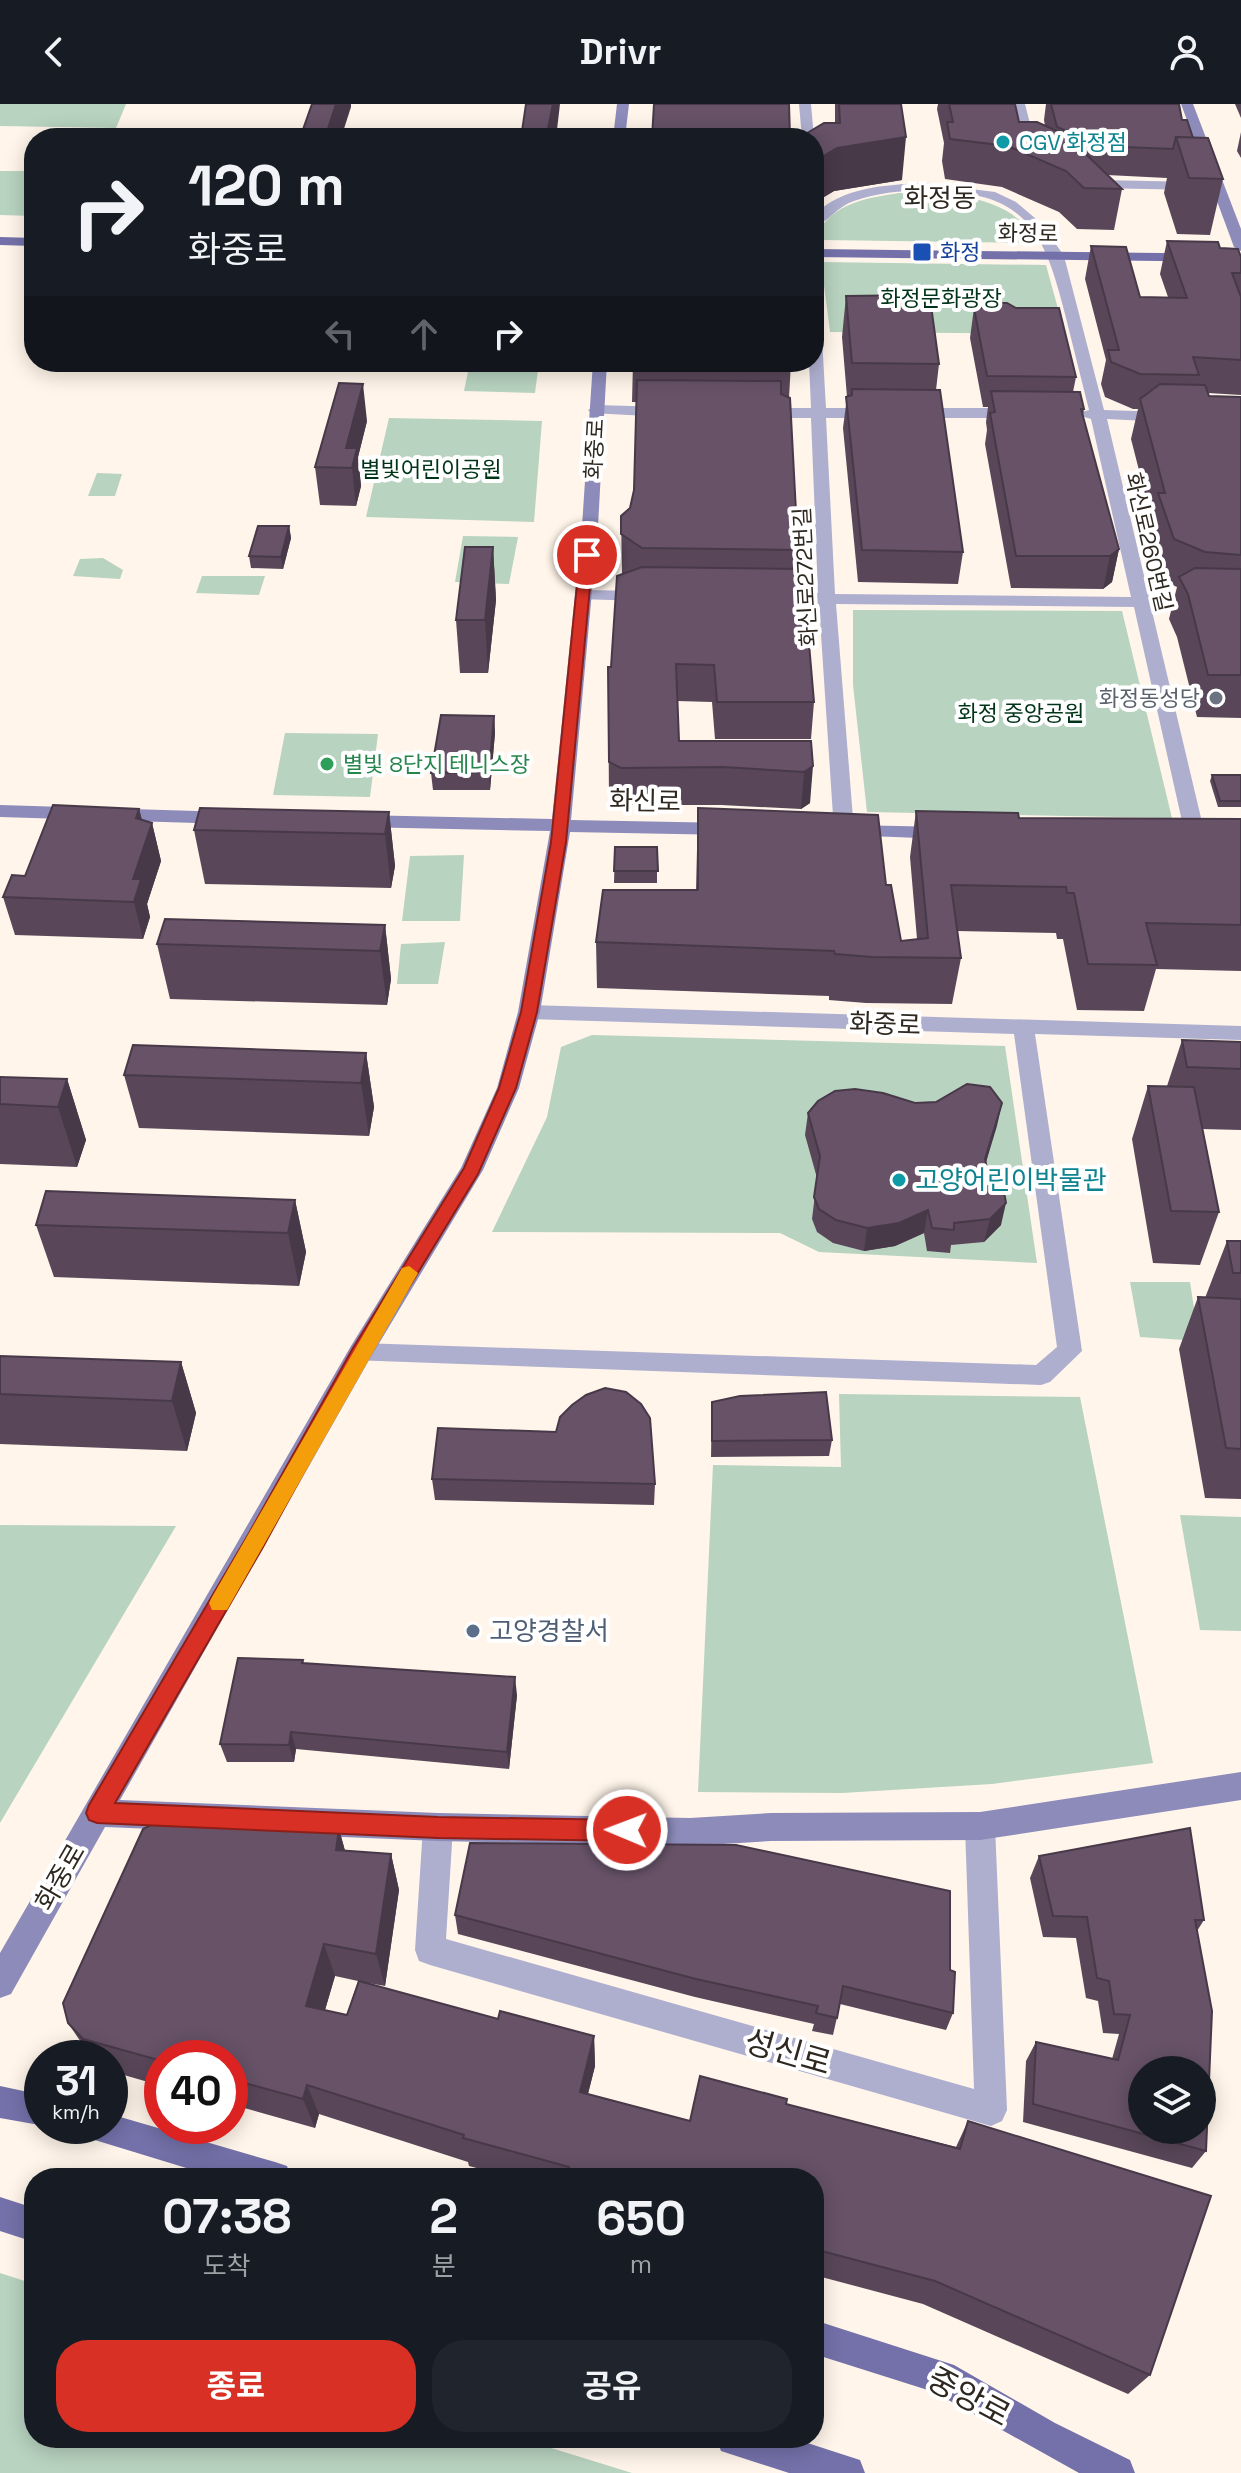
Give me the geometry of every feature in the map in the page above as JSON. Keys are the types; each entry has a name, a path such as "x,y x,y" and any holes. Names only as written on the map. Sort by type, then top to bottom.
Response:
{"main road":[{"path":"620,128 623,104"},
{"path":"1188,104 1241,247"},
{"path":"0,241 24,242"},
{"name":"화정로","path":"824,253 1241,258"},
{"name":"화중로","path":"0,1983 256,1541 360,1353 472,1170 508,1088 529,1012 561,825 599,372"},
{"path":"0,811 254,819"},
{"name":"화신로","path":"332,820 749,829"},
{"path":"836,831 970,833"},
{"path":"97,1813 438,1827 690,1832 771,1827 980,1826 1241,1786"},
{"path":"0,2102 24,2107"},
{"path":"128,2135 241,2168"},
{"path":"0,2214 24,2222"},
{"name":"중앙로","path":"824,2340 942,2377 1042,2436 1117,2473"},
{"path":"766,2448 847,2473"}],"street":[{"path":"805,104 807,128"},
{"path":"1019,104 1035,156 1047,161"},
{"path":"1177,105 1188,104"},
{"path":"1070,172 1098,184 1218,187"},
{"name":"화신로260번길","path":"824,213 860,195 896,188 948,188 989,195 1015,208 1038,225 1057,256 1098,415 1196,839"},
{"name":"화신로272번길","path":"816,372 836,831"},
{"path":"596,410 676,412"},
{"path":"739,413 1034,413"},
{"path":"1066,414 1177,417"},
{"path":"582,595 666,596"},
{"path":"762,597 1241,603"},
{"name":"화중로","path":"529,1012 1241,1033"},
{"path":"360,1353 1041,1375 1070,1351 1024,1029"},
{"name":"성신로","path":"438,1827 430,1950 991,2110 980,1826"}],"green space":[{"path":"0,104 126,104 116,128 0,126"},
{"path":"0,171 24,171 24,216 0,215"},
{"name":"화정문화광장","path":"899,193 977,199 1012,214 1026,226 1037,243 824,240 824,224 837,211"},
{"name":"화정문화광장","path":"824,262 1046,265 1065,334 830,332"},
{"path":"468,372 538,372 535,393 464,391"},
{"name":"별빛어린이공원","path":"389,418 542,421 534,522 366,517"},
{"path":"97,473 122,474 115,496 88,496"},
{"path":"463,536 518,537 509,584 455,582"},
{"path":"103,558 123,570 120,579 73,576 80,559"},
{"path":"202,576 265,576 259,595 196,593"},
{"name":"화정 중앙공원","path":"853,610 1122,611 1172,818 867,812 853,685"},
{"name":"별빛 8단지 테니스장","path":"285,733 378,734 370,797 273,795"},
{"path":"464,855 460,921 402,921 410,856"},
{"path":"445,942 438,984 397,984 401,944"},
{"path":"592,1035 1005,1046 1037,1263 819,1252 780,1233 492,1232 547,1117 561,1047"},
{"path":"1130,1282 1190,1282 1199,1341 1140,1337"},
{"path":"839,1394 1080,1397 1153,1763 992,1784 842,1793 698,1792 713,1465 841,1467"},
{"path":"1180,1515 1241,1517 1241,1631 1200,1630"},
{"path":"0,1525 176,1526 0,1823"},
{"path":"0,2273 24,2281 24,2448 551,2448 632,2473 0,2473"}],"building":[{"path":"312,104 336,104 328,128 304,128"},
{"path":"526,104 553,104 548,128 522,128"},
{"path":"654,104 789,104 790,128 653,128"},
{"path":"839,104 901,104 906,137 837,148 824,156 824,128 816,128 824,123 840,123"},
{"path":"949,104 1015,104 1019,122 1037,122 1066,135 1122,189 1084,188 1066,171 1008,146 950,139 947,122 953,122"},
{"path":"1051,104 1179,104 1182,120 1187,120 1193,138 1176,137 1173,149 1101,146 1057,127"},
{"path":"1176,137 1208,138 1223,179 1189,178"},
{"path":"1167,241 1218,242 1220,248 1238,249 1241,273 1232,273 1241,297 1241,360 1193,357 1199,375 1140,374 1111,362 1108,350 1119,350 1091,246 1126,247 1140,297 1187,298"},
{"path":"925,295 930,298 939,364 852,363 846,296"},
{"path":"995,303 1007,303 1016,308 1059,308 1076,377 987,376 974,308 993,308"},
{"path":"637,380 781,381 781,394 790,398 798,550 642,548 621,534 621,516 630,508 634,490"},
{"path":"339,383 363,384 346,448 357,448 352,468 315,467"},
{"path":"1160,384 1205,385 1209,396 1241,397 1241,555 1205,552 1174,539 1158,493 1165,493 1140,399"},
{"path":"852,389 940,390 963,552 862,550 846,397 852,395"},
{"path":"991,391 1080,392 1084,409 1081,409 1119,549 1110,556 1016,556 990,413 995,412"},
{"path":"258,526 289,526 281,557 249,556"},
{"path":"465,547 493,547 485,620 456,620"},
{"path":"642,567 798,569 799,574 803,574 814,702 717,702 714,665 676,664 679,741 811,741 813,766 804,772 723,767 621,768 609,762 608,667 611,667 617,576"},
{"path":"1195,568 1241,569 1241,675 1208,675 1188,594 1179,577"},
{"path":"441,715 494,716 489,772 431,773"},
{"path":"1212,775 1241,775 1241,801 1220,801"},
{"path":"53,805 139,809 136,818 152,823 133,879 141,879 134,902 3,897 12,875 25,876"},
{"path":"200,808 389,812 385,834 194,830"},
{"path":"698,808 878,815 886,885 891,885 901,941 928,938 916,811 1018,813 1019,818 1241,819 1241,925 1146,923 1157,965 1088,964 1074,893 1067,893 1066,887 951,885 961,958 872,957 835,954 834,951 596,942 603,890 698,890"},
{"path":"615,847 657,847 658,871 614,871"},
{"path":"165,919 385,925 380,951 157,944"},
{"path":"1182,1040 1241,1042 1241,1069 1187,1067"},
{"path":"133,1045 366,1053 361,1083 124,1075"},
{"path":"0,1077 67,1079 58,1107 0,1104"},
{"name":"고양어린이박물관","path":"967,1084 990,1087 1002,1103 985,1159 987,1169 1004,1192 1006,1203 990,1219 954,1223 954,1230 932,1228 928,1210 899,1223 867,1228 836,1220 819,1209 814,1197 820,1156 808,1113 818,1101 835,1091 855,1089 883,1093 915,1103 936,1102"},
{"path":"1148,1086 1194,1087 1219,1212 1171,1211"},
{"path":"46,1191 295,1200 288,1233 36,1225"},
{"path":"1227,1241 1241,1241 1241,1273 1233,1273"},
{"path":"1198,1297 1241,1299 1241,1449 1226,1448"},
{"path":"0,1356 181,1362 172,1401 0,1394"},
{"path":"605,1388 626,1392 641,1404 650,1418 655,1484 432,1479 438,1428 556,1432 560,1417 572,1405 586,1395"},
{"path":"826,1392 832,1440 712,1441 712,1402 740,1396"},
{"path":"238,1658 303,1660 302,1663 515,1677 507,1752 291,1732 289,1745 220,1744"},
{"path":"170,1815 339,1829 336,1850 391,1854 376,1954 324,1944 306,2006 347,2015 359,1981 498,2019 500,2011 594,2036 580,2092 690,2121 700,2076 787,2099 786,2104 960,2149 968,2121 1211,2196 1150,2375 935,2281 824,2252 824,2168 569,2168 463,2138 464,2135 307,2085 303,2099 248,2084 248,2040 144,2040 144,2056 128,2052 128,2040 83,2039 68,2023 63,2003 143,1829"},
{"path":"1190,1828 1204,1920 1195,1920 1212,2011 1210,2056 1128,2056 1128,2130 1033,2104 1036,2042 1118,2060 1130,2015 1114,2014 1109,1981 1097,1978 1087,1917 1053,1916 1039,1856"},
{"path":"470,1843 736,1845 950,1891 950,1970 955,1972 953,2013 843,1986 837,2018 816,2013 818,2006 696,1979 455,1915"},
{"path":"1180,2144 1206,2144 1206,2151"}],"slow traffic":[{"path":"219,1603 360,1353 409,1273"}],"place":[{"name":"CGV 화정점","path":"1003,142"},
{"name":"화정","path":"922,252"},
{"name":"화정동성당","path":"1216,698"},
{"name":"별빛 8단지 테니스장","path":"327,764"},
{"name":"고양어린이박물관","path":"899,1180"},
{"name":"고양경찰서","path":"473,1631"}],"district":[{"name":"화정동","path":"940,198"}],"route":[{"path":"587,555 559,842 529,1012 508,1088 472,1170 360,1353 256,1541 97,1813 438,1827 627,1830"}]}
